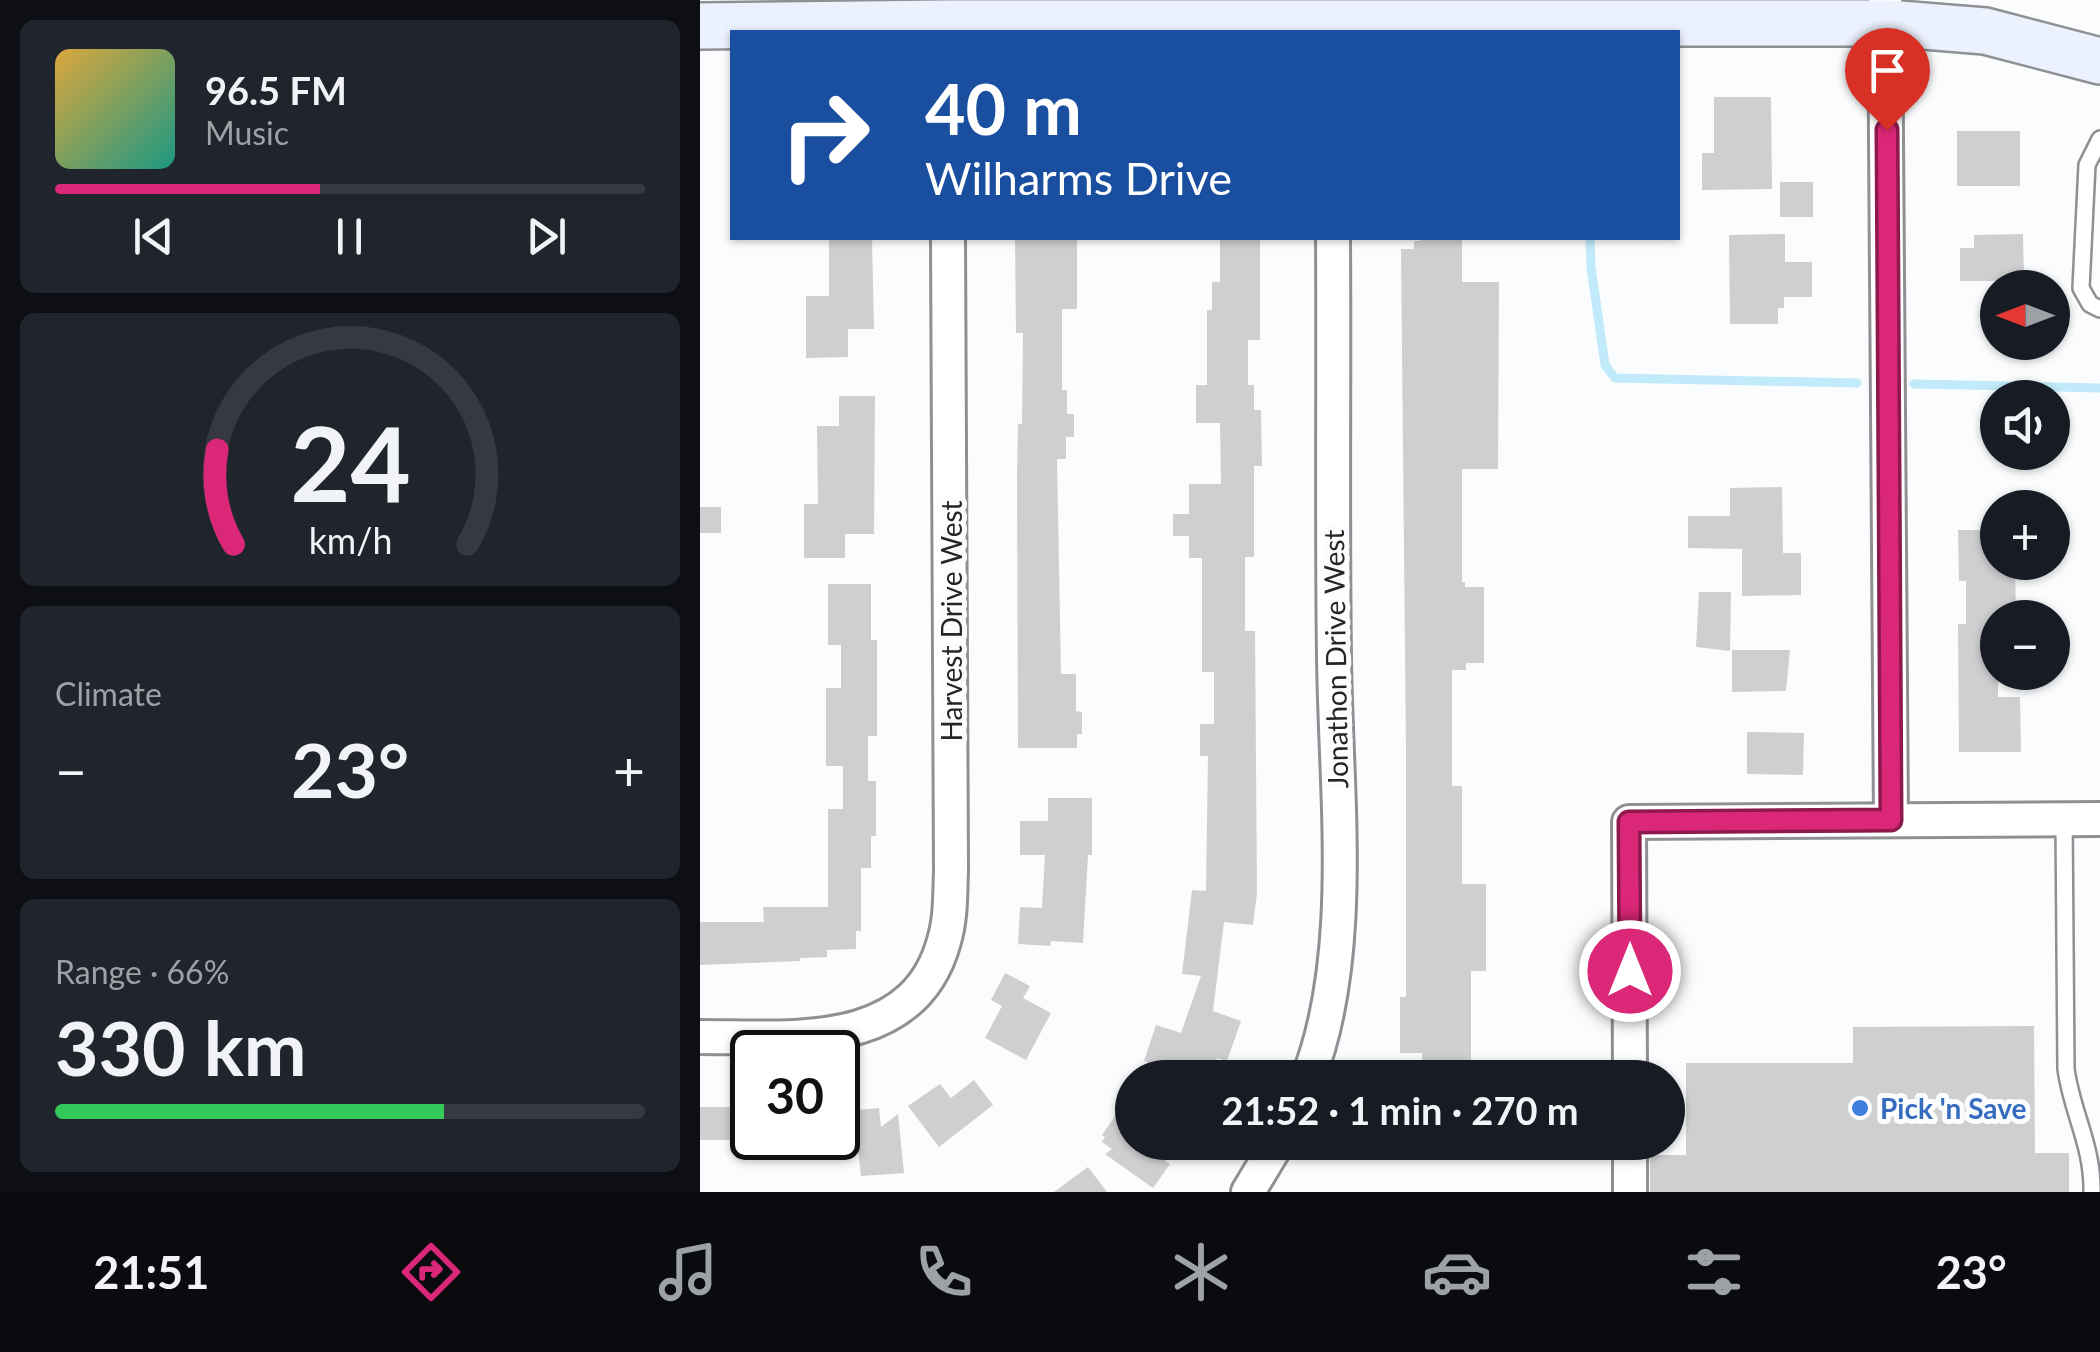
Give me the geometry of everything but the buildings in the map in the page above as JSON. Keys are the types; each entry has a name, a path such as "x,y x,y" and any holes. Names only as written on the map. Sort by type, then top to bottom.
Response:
{"street":[{"path":"1886,12 1891,820"},
{"path":"700,26 946,18 1886,12 1985,31 2100,61"},
{"name":"Harvest Drive West","path":"700,1037 832,1034 882,1018 914,996 934,967 944,942 950,911 948,240"},
{"name":"Jonathon Drive West","path":"1313,1060 1329,1004 1336,950 1338,880 1334,240"},
{"path":"1630,1060 1629,822 2100,819"},
{"path":"1248,1192 1267,1160"},
{"path":"1630,1160 1630,1192"}],"lane":[{"path":"2100,139 2087,165 2081,288 2090,304 2100,309"},
{"path":"2064,819 2066,1068 2070,1098 2092,1157 2092,1192"}],"waterway":[{"path":"1590,240 1605,365 1615,378 1857,383"},
{"path":"1914,384 2100,388"}],"place":[{"name":"Pick 'n Save","path":"1860,1108"}],"route":[{"path":"1630,971 1629,822 1891,820 1887,130"}]}
